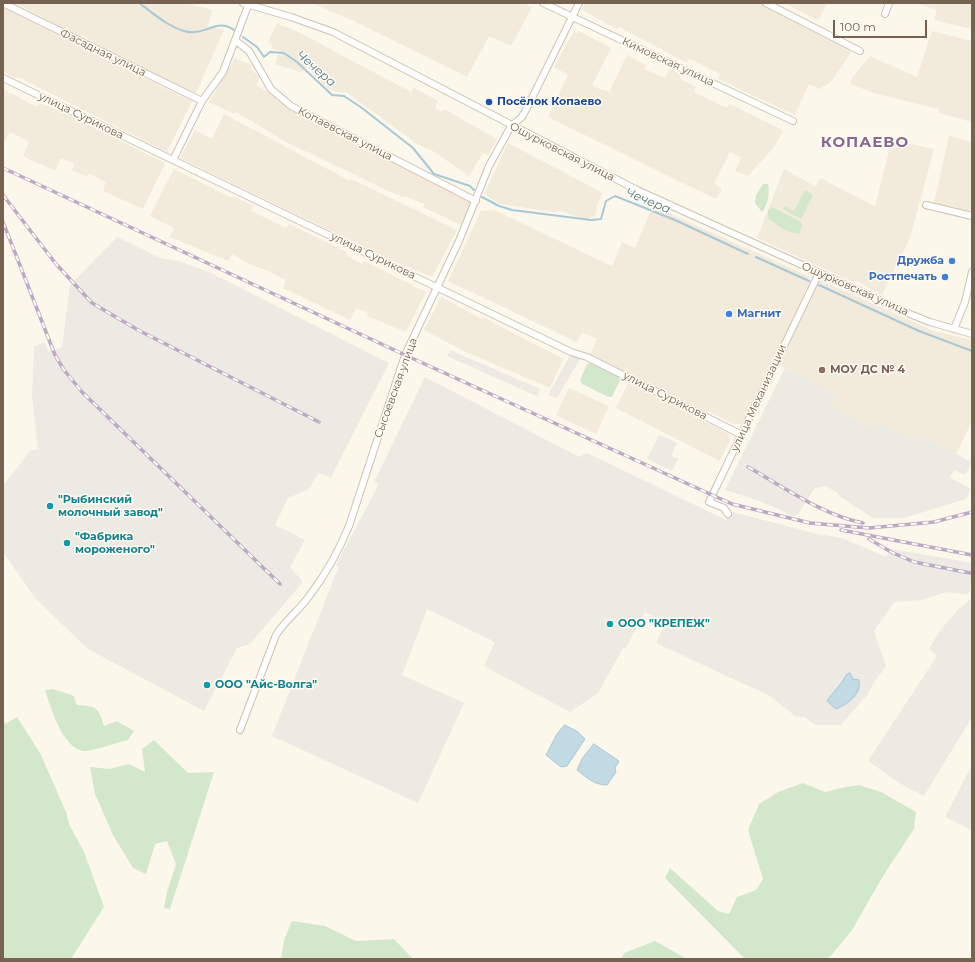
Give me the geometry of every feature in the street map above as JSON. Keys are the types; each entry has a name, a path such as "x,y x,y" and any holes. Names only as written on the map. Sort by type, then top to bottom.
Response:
{"street":[{"name":"Фасадная улица","path":"3,3 202,101"},
{"name":"Кимовская улица","path":"543,3 793,121"},
{"name":"Сысоевская улица","path":"240,730 276,635 282,626 310,595 342,543 349,526 399,372 476,200 489,166 511,126 522,117 579,3"},
{"path":"766,3 860,51"},
{"path":"885,14 889,3"},
{"path":"173,160 202,101 223,72 236,41 247,4"},
{"name":"Ошурковская улица","path":"247,4 291,17 332,32 637,190 910,314 972,334"},
{"name":"Копаевская улица","path":"236,41 249,51 270,89 291,106 476,200"},
{"name":"улица Сурикова","path":"3,78 571,352 587,357 742,435"},
{"path":"926,205 972,216"},
{"path":"954,329 965,302 972,272"},
{"name":"улица Механизации","path":"728,514 724,508 710,502 819,273"}],"shaded area":[{"path":"15,3 138,3 142,6 143,3 186,3 212,10 208,27 224,30 196,93 124,61 82,35 80,37"},
{"path":"312,3 523,3 532,7 511,46 489,36 467,77 356,22"},
{"path":"585,3 759,3 846,47 851,52 832,81 819,89 809,84 795,115 718,79 720,74 689,58 687,63 619,27 617,29 582,10"},
{"path":"785,3 827,3 819,19 816,20"},
{"path":"916,3 972,3 972,29 934,20 937,10"},
{"path":"3,7 192,101 167,152 18,77 14,78 3,71"},
{"path":"277,23 300,33 411,92 414,88 438,101 435,108 441,112 444,109 497,139 488,155 483,153 469,176 433,151 417,144 346,92 336,92 326,87 307,67 301,72 275,64 280,51 272,48 273,45 268,42"},
{"path":"574,31 577,33 579,31 611,48 592,85 609,92 627,55 646,65 644,69 665,78 669,69 680,74 681,80 696,87 694,92 727,108 729,104 783,130 775,146 748,176 735,171 741,158 730,152 714,183 722,189 716,199 548,117 568,75 554,67"},
{"path":"932,31 972,41 972,122 939,113 939,109 877,94 850,84 852,78 870,56 917,77"},
{"path":"235,58 252,65 250,69 260,77 256,85 271,94 278,101 381,157 472,201 461,225 423,207 424,204 405,196 404,198 288,143 236,112 234,114 209,102"},
{"path":"3,89 37,107 40,103 58,110 165,163 143,209 103,191 106,182 89,173 87,177 72,170 74,164 61,158 55,171 23,156 29,142 10,132 5,141 3,140"},
{"path":"224,114 350,181 351,179 457,230 432,277 387,258 180,158 195,130 212,139"},
{"path":"949,136 972,142 972,212 934,203"},
{"path":"892,140 934,149 910,238 882,295 857,281 853,282 757,238 784,169 816,187 820,178 875,206"},
{"path":"508,143 603,193 597,205 595,218 592,216 586,219 560,211 554,212 500,204 484,194"},
{"path":"174,169 232,198 233,196 253,206 251,211 286,228 289,224 347,252 346,255 362,264 364,261 426,292 406,332 367,316 368,313 356,308 350,320 283,288 286,280 266,270 251,265 232,254 228,261 170,237 174,228 150,216"},
{"path":"653,206 808,276 810,279 744,422 740,424 734,424 708,411 707,413 590,355 597,339 582,332 577,342 448,281 481,211 494,210 612,266 622,242 635,248"},
{"path":"117,237 160,258 182,262 211,273 389,363 331,477 318,473 309,489 288,498 275,525 305,540 290,567 303,582 250,644 237,648 204,711 88,649 36,599 3,552 3,486 30,451 38,449 32,397 34,347 44,342 49,352 62,347 70,285"},
{"path":"820,280 934,331 972,340 972,421 956,454 922,436 918,442 874,421 870,428 831,407 838,393 779,365"},
{"path":"441,297 563,359 550,388 464,351 424,330"},
{"path":"450,350 540,389 537,396 447,356"},
{"path":"571,354 580,359 557,398 548,395"},
{"path":"785,368 838,393 831,407 870,428 874,421 918,442 921,436 972,462 965,475 954,470 950,478 971,489 966,499 904,518 873,518 826,486 815,488 798,514 793,516 760,501 725,490"},
{"path":"425,377 579,457 587,453 726,520 733,512 817,534 842,538 886,557 891,549 972,563 970,592 967,594 946,592 922,600 894,602 874,631 886,666 867,695 841,725 816,725 804,717 795,716 770,696 658,644 657,641 666,622 645,612 625,649 623,648 598,693 570,712 484,666 495,642 427,609 402,675 464,703 418,803 272,736 339,566 336,565 379,484 374,482"},
{"path":"628,383 729,434 730,440 720,461 616,408"},
{"path":"569,388 609,406 596,434 556,415"},
{"path":"659,435 677,443 671,456 678,459 672,471 647,459"},
{"path":"972,598 972,717 924,796 899,783 868,761 937,656 929,648 943,627 959,609"},
{"path":"972,765 972,830 945,817"}],"green space":[{"path":"763,184 768,184 769,191 767,202 762,212 755,203 756,195"},
{"path":"805,190 813,195 801,219 783,209 785,206 794,211"},
{"path":"772,207 799,221 803,225 799,234 782,228 768,218 768,211"},
{"path":"591,363 618,376 620,380 612,397 608,397 582,384 580,380 587,364"},
{"path":"53,689 74,696 77,705 89,706 96,709 99,712 104,726 117,721 134,731 128,740 87,751 76,748 63,735 54,716 45,690"},
{"path":"3,716 5,724 17,717 40,753 66,812 69,824 84,852 104,907 71,959 3,959"},
{"path":"154,740 188,773 214,772 170,909 164,908 167,892 176,864 167,841 155,844 146,874 133,868 113,835 95,794 90,767 110,769 129,764 145,772 142,749"},
{"path":"803,783 825,792 859,785 881,792 916,812 914,829 883,876 852,930 830,957 824,959 745,959 665,878 670,868 718,911 729,914 737,897 756,890 763,879 748,830 759,804 778,792"},
{"path":"292,921 325,926 356,941 394,939 413,959 281,959 284,940"},
{"path":"655,941 687,959 621,959 624,953"}],"water":[{"path":"850,673 853,679 859,680 858,690 853,698 836,709 827,701 846,675"},
{"path":"565,725 578,732 585,739 567,766 561,767 546,755 557,734"},
{"path":"594,744 619,761 615,768 616,772 607,785 594,782 577,770 582,759"}],"waterway":[{"name":"Чечера","path":"139,3 166,23 184,31 198,32 216,26 228,27 234,30"},
{"name":"Чечера","path":"243,37 257,47 264,57 270,52 284,53 297,62 332,95 344,96 362,108 413,148 434,174 470,186 474,190"},
{"name":"Чечера","path":"482,197 499,206 512,210 591,220 601,219 606,201 615,196 675,220 748,254"},
{"name":"Чечера","path":"756,257 809,281"},
{"name":"Чечера","path":"819,285 919,331 972,351"}],"railway":[{"path":"3,168 405,355 732,504 810,523 869,528 934,522 972,512"},
{"path":"3,195 56,264 92,303 138,330 319,422"},
{"path":"3,222 55,355 64,370 82,392 280,584"},
{"path":"748,467 818,507 833,514 863,523"},
{"path":"841,530 972,555"},
{"path":"869,539 893,553 914,562 970,573"}],"place":[{"name":"Посёлок Копаево","path":"489,102"},
{"name":"Дружба","path":"952,261"},
{"name":"Ростпечать","path":"945,277"},
{"name":"Магнит","path":"729,314"},
{"name":"МОУ ДС № 4","path":"822,370"},
{"name":"\"Рыбинский молочный завод\"","path":"50,506"},
{"name":"\"Фабрика мороженого\"","path":"67,543"},
{"name":"ООО \"КРЕПЕЖ\"","path":"610,624"},
{"name":"ООО \"Айс-Волга\"","path":"207,685"}],"district":[{"name":"КОПАЕВО","path":"865,143"}]}
